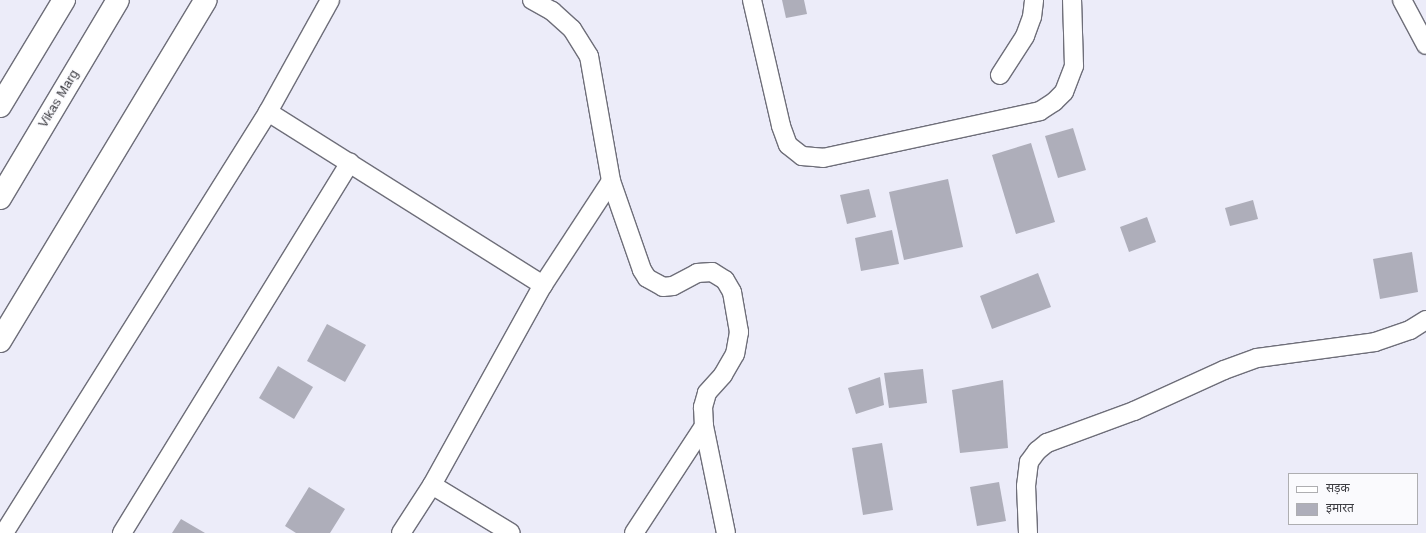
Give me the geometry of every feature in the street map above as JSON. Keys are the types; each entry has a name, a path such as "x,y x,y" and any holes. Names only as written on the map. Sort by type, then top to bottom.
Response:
{"street":[{"path":"0,106 64,0"},
{"name":"Vikas Marg","path":"0,198 118,0"},
{"path":"0,341 206,0"},
{"path":"4,533 268,112 330,0"},
{"path":"532,0 556,6 589,56 611,181 642,270 647,278 663,287 673,286 697,274 712,272 725,280 732,292 739,332 735,354 723,375 707,393 703,407 704,426 726,533"},
{"path":"752,0 781,126 788,145 802,156 823,158 1040,111 1054,102 1064,92 1074,66 1072,0"},
{"path":"1000,75 1025,36 1032,16 1034,0"},
{"path":"1402,0 1426,45"},
{"path":"268,112 350,162 543,285"},
{"path":"122,533 350,162"},
{"path":"401,533 432,485 543,285 611,181"},
{"path":"1028,533 1026,486 1029,462 1037,451 1047,443 1134,411 1224,370 1257,358 1375,342 1410,330 1426,320"},
{"path":"634,533 704,426"},
{"path":"432,485 511,533"}],"building":[{"path":"782,0 804,0 807,14 786,18"},
{"path":"1073,128 1086,170 1058,178 1045,136"},
{"path":"1031,143 1055,222 1016,234 992,155"},
{"path":"948,179 963,247 904,260 889,192"},
{"path":"869,189 876,217 847,224 840,195"},
{"path":"1253,200 1258,219 1230,226 1225,208"},
{"path":"1147,217 1156,242 1129,252 1120,227"},
{"path":"892,230 899,264 861,271 855,238"},
{"path":"1412,252 1418,292 1380,299 1373,259"},
{"path":"1038,273 1051,307 992,329 980,296"},
{"path":"327,324 366,345 345,382 307,361"},
{"path":"278,366 313,387 294,419 259,398"},
{"path":"923,369 927,403 889,408 884,373"},
{"path":"880,377 884,405 856,414 848,388"},
{"path":"1003,380 1008,448 960,453 952,390"},
{"path":"882,443 893,510 863,515 852,448"},
{"path":"999,482 1006,521 977,526 970,487"},
{"path":"309,487 345,509 330,533 296,533 285,526"},
{"path":"181,519 205,533 172,533"}]}
